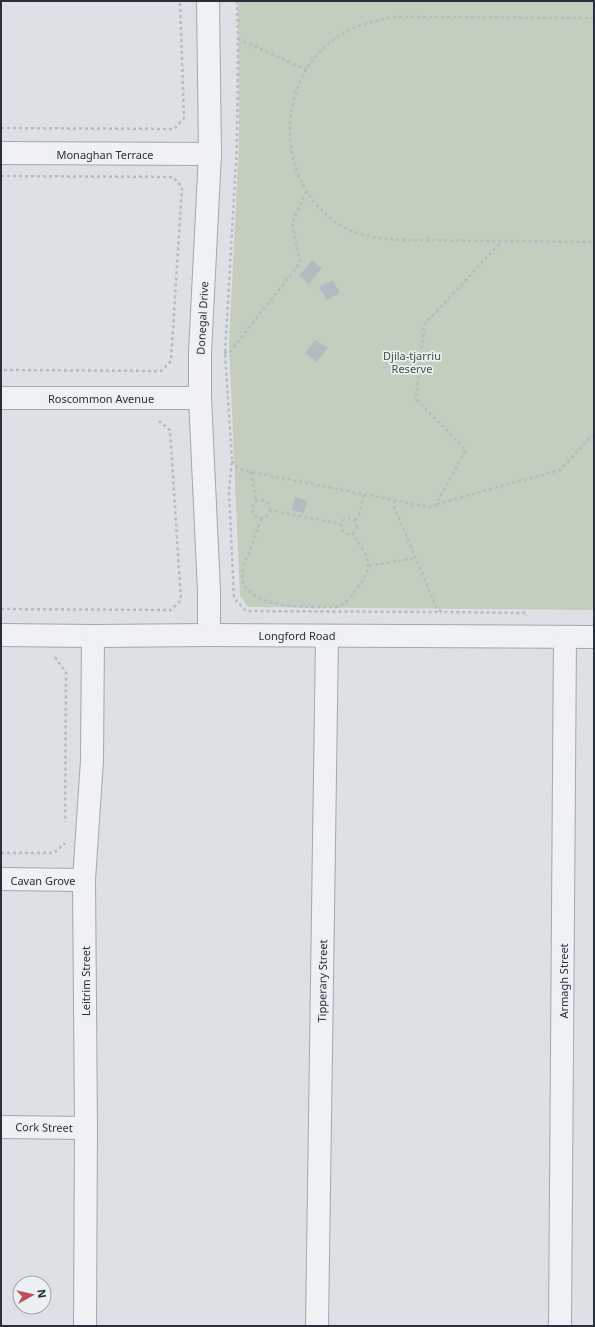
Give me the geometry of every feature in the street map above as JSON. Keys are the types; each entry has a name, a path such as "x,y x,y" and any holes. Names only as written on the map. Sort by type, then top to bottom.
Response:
{"street":[{"name":"Donegal Drive","path":"208,1 210,154 200,353 200,398 209,591 209,635"},
{"name":"Monaghan Terrace","path":"1,153 210,154"},
{"name":"Roscommon Avenue","path":"1,398 200,398"},
{"name":"Longford Road","path":"1,635 594,637"},
{"name":"Leitrim Street","path":"86,1326 84,880 92,760 93,636"},
{"name":"Tipperary Street","path":"317,1326 327,636"},
{"name":"Armagh Street","path":"560,1326 565,637"},
{"name":"Cavan Grove","path":"1,879 84,880"},
{"name":"Cork Street","path":"1,1127 86,1128"}],"path":[{"path":"1,128 174,129 184,118 180,1"},
{"path":"237,1 238,39 236,145 225,353 232,460 229,492 234,598 246,610 526,612 526,637"},
{"path":"594,18 416,17 380,19 354,27 341,34 323,48 307,70 296,94 292,110 289,135 295,167 306,192 321,209 336,222 353,232 382,239 402,240 594,242"},
{"path":"238,39 307,70"},
{"path":"1,176 173,177 182,188 171,361 161,371 1,370"},
{"path":"200,353 230,352 300,262 292,223 306,192"},
{"path":"437,504 466,450 416,399 424,325 502,241"},
{"path":"1,609 171,610 181,600 170,430 160,420 154,421"},
{"path":"232,460 234,465 238,468 251,472 429,507 560,470 594,434"},
{"path":"251,472 256,501"},
{"path":"355,520 359,515 364,494"},
{"path":"395,500 394,507 435,607 442,612"},
{"path":"256,501 265,501 269,506 266,516 261,518 255,516 252,512 252,506 256,501"},
{"path":"269,510 341,524"},
{"path":"261,518 244,563 242,580 247,590 264,600 278,605 339,606 347,602 366,576 369,566 365,553 352,533"},
{"path":"346,518 351,518 355,520 357,527 352,533 348,534 343,532 341,524 343,520 346,518"},
{"path":"369,566 415,558"},
{"path":"48,657 56,657 66,673 65,828"},
{"path":"1,852 54,853 65,844 65,836"}],"green space":[{"name":"Djila-tjarriu Reserve","path":"238,1 594,1 594,610 248,607 240,596 229,343 239,142"}],"building":[{"path":"312,260 322,268 309,284 299,276"},
{"path":"333,280 340,293 327,300 319,287"},
{"path":"315,340 328,348 317,362 305,353"},
{"path":"295,497 307,500 304,513 292,510"}]}
